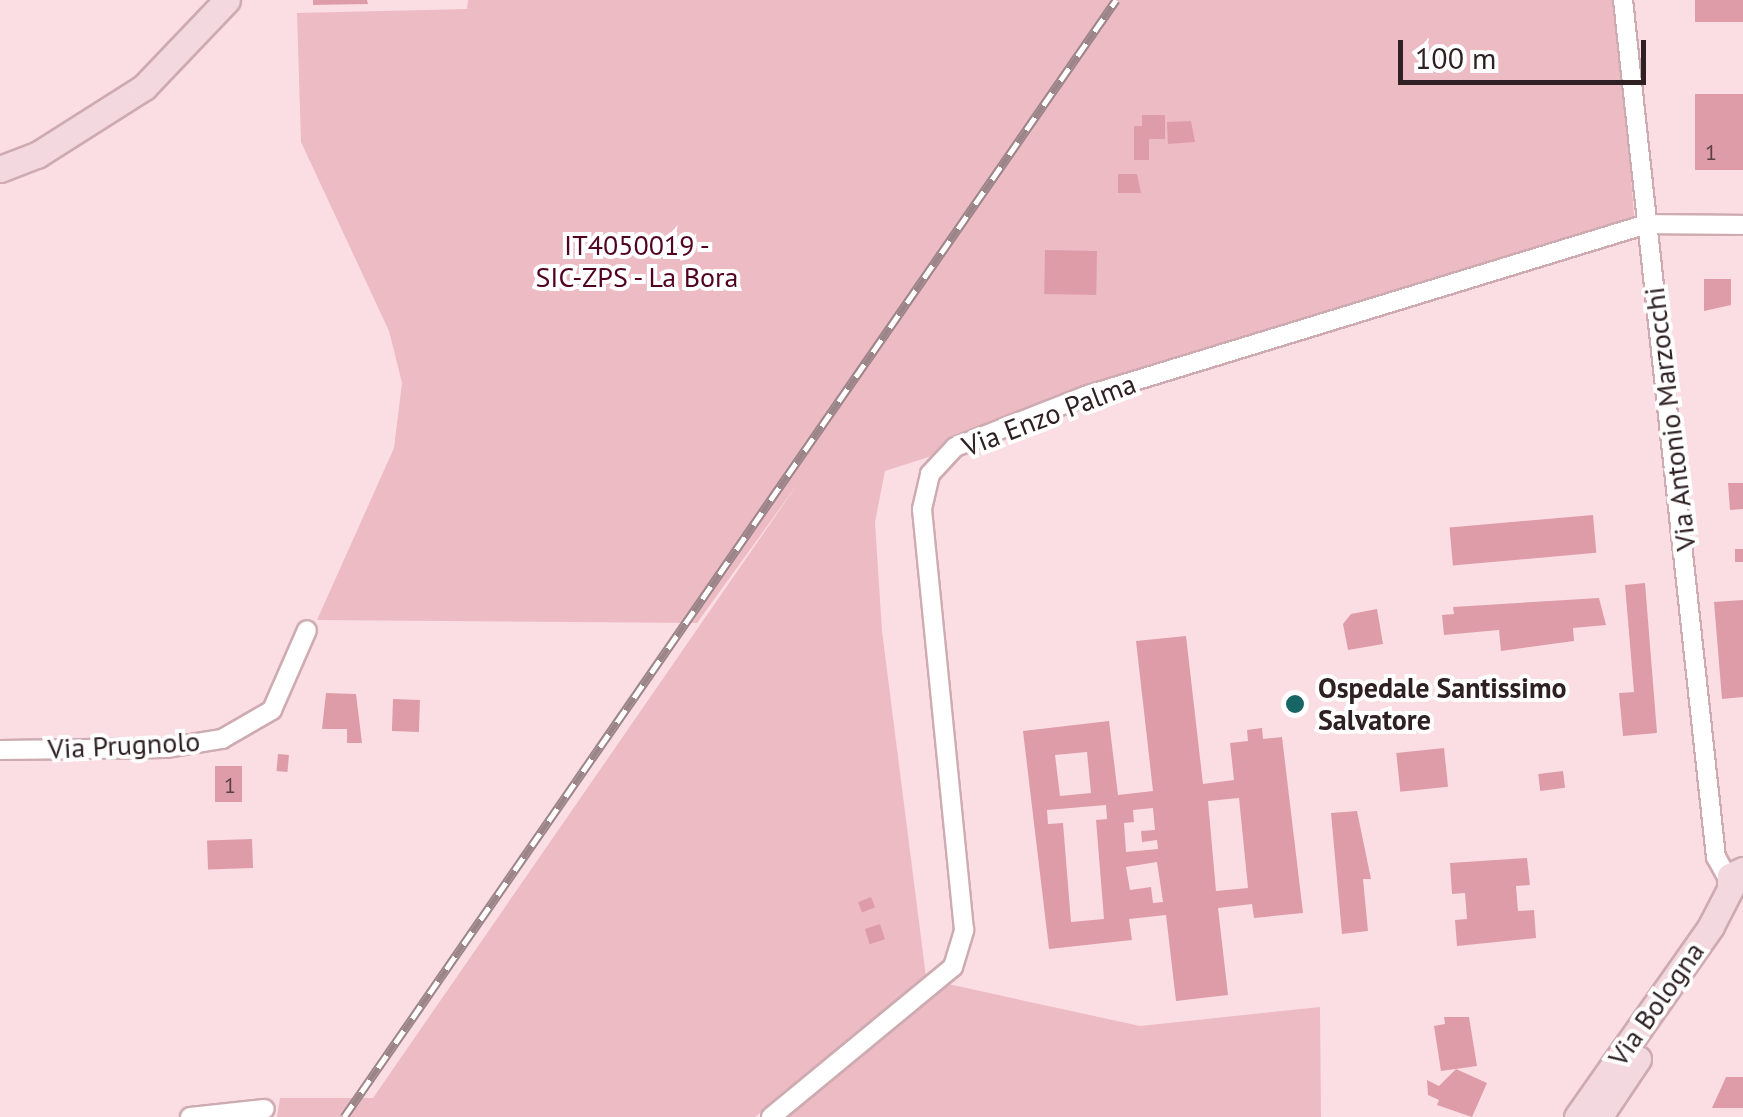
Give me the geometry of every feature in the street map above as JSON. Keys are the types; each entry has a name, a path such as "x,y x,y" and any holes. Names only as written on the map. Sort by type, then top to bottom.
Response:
{"main road":[{"path":"0,169 38,155 144,87 227,0"},
{"name":"Via Bologna","path":"1599,1117 1724,935 1738,883"},
{"name":"Via Bologna","path":"1577,1117 1738,883"}],"street":[{"name":"Via Antonio Marzocchi","path":"1622,0 1717,838 1716,857 1738,883"},
{"name":"Via Enzo Palma","path":"772,1117 953,967 964,930 922,509 930,474 954,448 1086,396 1648,224 1743,225"},
{"name":"Via Prugnolo","path":"0,750 166,748 222,739 272,710 307,630"},
{"path":"1598,1088 1613,1082 1646,1047"},
{"path":"190,1117 264,1110"}],"green space":[{"name":"IT4050019 - SIC-ZPS - La Bora","path":"468,0 1618,0 1635,230 885,471 875,522 882,631 926,977 755,1117 277,1117 280,1098 373,1098 799,482 697,623 317,620 394,448 402,383 389,331 301,142 297,13 467,9"},
{"path":"948,984 1140,1026 1320,1007 1321,1117 789,1117"}],"building":[{"path":"313,0 367,0 368,4 313,5"},
{"path":"1695,0 1743,0 1743,22 1695,22"},
{"path":"1695,94 1743,94 1743,170 1695,170"},
{"path":"1142,115 1165,115 1165,139 1149,139 1149,160 1134,160 1134,126 1142,126"},
{"path":"1191,121 1195,142 1168,144 1167,122"},
{"path":"1118,174 1137,174 1141,193 1118,193"},
{"path":"1045,250 1097,251 1096,295 1044,294"},
{"path":"1704,279 1731,279 1731,305 1704,311"},
{"path":"1728,483 1743,483 1743,509 1730,510"},
{"path":"1593,515 1596,553 1453,565 1450,528"},
{"path":"1735,549 1743,549 1743,562 1735,562"},
{"path":"1645,583 1657,733 1623,736 1619,693 1634,692 1625,585"},
{"path":"1599,598 1606,625 1573,628 1574,641 1501,651 1499,630 1444,635 1442,615 1454,614 1453,607"},
{"path":"1743,600 1743,697 1722,699 1714,602"},
{"path":"1377,609 1383,644 1348,650 1343,624 1351,614"},
{"path":"1186,636 1203,784 1234,780 1230,743 1248,741 1247,730 1262,728 1263,739 1282,737 1303,913 1254,918 1252,904 1218,908 1228,995 1176,1001 1166,915 1129,919 1132,940 1049,949 1023,731 1109,721 1118,795 1153,791 1136,641","holes":["1087,752 1091,793 1060,796 1055,755","1239,798 1248,888 1216,891 1208,801","1106,805 1107,819 1096,820 1104,919 1071,922 1063,823 1048,824 1047,810","1153,808 1155,830 1141,831 1142,842 1157,840 1158,849 1126,852 1124,823 1134,822 1133,810","1157,862 1163,902 1153,903 1151,887 1130,890 1126,867"]},
{"path":"326,693 356,694 362,743 347,743 347,729 322,729"},
{"path":"393,699 420,700 419,732 392,731"},
{"path":"1444,748 1448,787 1400,792 1396,753"},
{"path":"278,754 289,755 287,772 277,771"},
{"path":"215,766 242,766 242,802 215,802"},
{"path":"1563,771 1565,788 1540,791 1538,774"},
{"path":"1357,811 1371,879 1363,879 1368,931 1342,934 1331,813"},
{"path":"252,839 253,868 208,870 207,841"},
{"path":"1527,858 1530,885 1516,886 1518,911 1534,910 1536,938 1457,946 1455,920 1467,919 1465,893 1452,894 1450,863"},
{"path":"871,897 875,907 862,912 858,902"},
{"path":"880,924 885,939 870,944 865,929"},
{"path":"1444,1017 1469,1017 1477,1066 1441,1071 1434,1026 1445,1024"},
{"path":"1456,1069 1487,1083 1472,1117 1437,1105 1439,1100 1428,1095 1427,1080 1439,1086"},
{"path":"1726,1077 1743,1077 1743,1108 1712,1108"}],"railway":[{"path":"344,1117 1116,0"}],"place":[{"name":"Ospedale Santissimo Salvatore","path":"1295,704"}]}
